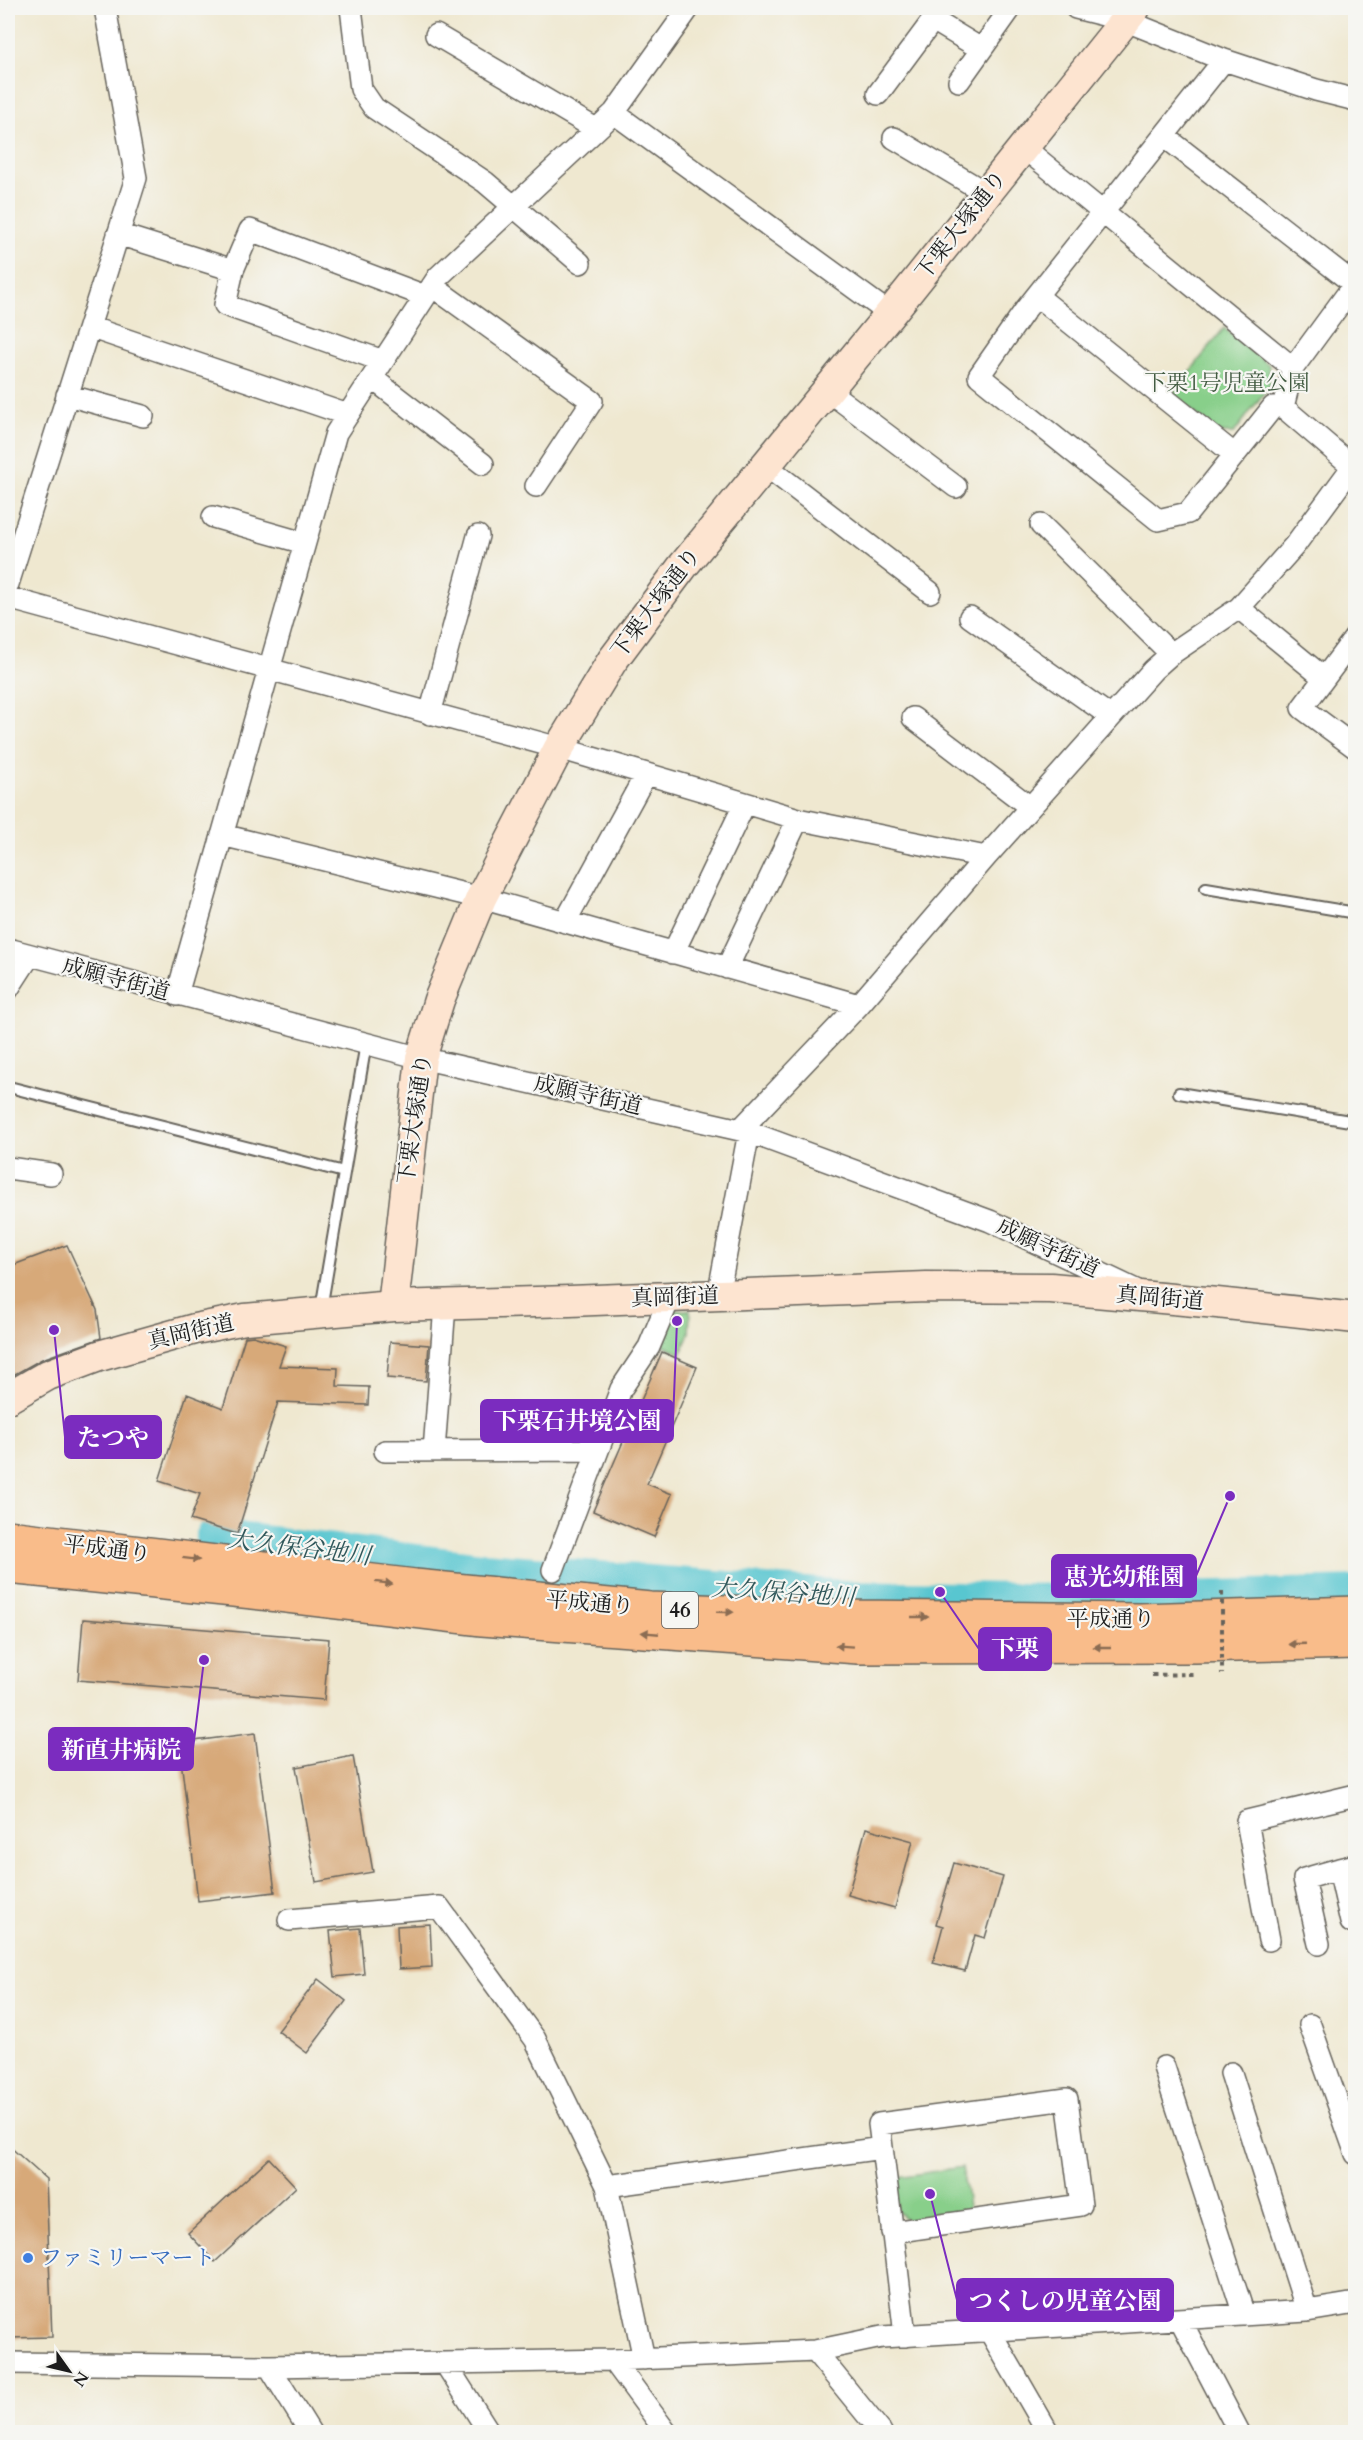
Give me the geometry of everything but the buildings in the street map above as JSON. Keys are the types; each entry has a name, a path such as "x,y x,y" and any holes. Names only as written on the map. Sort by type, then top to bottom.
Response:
{"main road":[{"name":"平成通り","path":"8,1537 415,1586 650,1609 856,1617 1139,1620 1356,1613"},
{"name":"平成通り","path":"8,1567 253,1592 482,1619 858,1647 1196,1646 1356,1642"}],"street":[{"path":"8,584 15,537 67,395 136,178 105,8"},
{"path":"351,8 361,89 374,108 485,182 580,263"},
{"path":"177,995 336,433 438,277 614,113 689,8"},
{"path":"959,81 1011,8"},
{"path":"1076,8 1129,14 1224,60 1316,90 1356,100"},
{"name":"下栗大塚通り","path":"393,1306 421,1058 439,1000 481,898 559,748 612,661 682,566 890,314 1129,14"},
{"path":"878,94 933,20 981,49"},
{"path":"436,34 596,129"},
{"path":"718,1296 745,1130 858,1005 1029,807 1153,670 1171,654 1239,608 1295,545 1354,464 1283,407 1273,407 1188,513 1158,520 980,376 1037,296 1224,60"},
{"path":"614,113 890,314"},
{"path":"1164,136 1355,283 1293,368 1283,407"},
{"path":"894,138 986,193"},
{"path":"1023,147 1293,368"},
{"path":"483,464 377,370 225,305 233,270 249,230 429,291 592,401 536,486"},
{"path":"118,234 233,270"},
{"path":"1037,296 1235,455"},
{"path":"89,327 348,415"},
{"path":"827,390 956,487"},
{"path":"67,395 143,416"},
{"path":"765,465 930,592"},
{"path":"213,517 304,543"},
{"path":"1041,525 1171,654"},
{"path":"430,714 478,536"},
{"path":"8,598 559,748 798,819 986,857"},
{"path":"1239,608 1324,678"},
{"path":"970,617 1110,716"},
{"path":"1356,636 1302,708 1356,747"},
{"path":"913,718 1029,807"},
{"path":"565,922 646,774"},
{"path":"673,953 745,803"},
{"path":"727,968 798,819"},
{"path":"222,835 481,898 858,1005"},
{"name":"成願寺街道","path":"8,949 421,1058 745,1130 990,1221 1150,1296"},
{"path":"8,989 30,955"},
{"path":"8,1168 51,1173"},
{"name":"真岡街道","path":"8,1398 48,1376 99,1356 147,1342 245,1319 393,1306 926,1287 1051,1288 1356,1318"},
{"path":"553,1570 621,1389 649,1347 669,1297"},
{"path":"434,1451 445,1305"},
{"path":"386,1451 597,1450"},
{"path":"1269,1940 1247,1821 1356,1795"},
{"path":"1319,1944 1304,1879 1347,1867 1351,1922 1356,1921"},
{"path":"289,1920 440,1907 535,2039 607,2186 644,2359"},
{"path":"1310,2025 1356,2154"},
{"path":"1164,2067 1244,2315"},
{"path":"1231,2073 1307,2311"},
{"path":"892,2232 1081,2205 1067,2099 879,2124 892,2232 905,2336"},
{"path":"607,2186 882,2148"},
{"path":"8,2363 269,2366 613,2360 815,2352 852,2342 905,2336 1307,2311 1356,2303"},
{"path":"1180,2319 1239,2433"},
{"path":"989,2331 1048,2433"},
{"path":"815,2352 881,2433"},
{"path":"613,2360 666,2433"},
{"path":"444,2363 489,2433"},
{"path":"269,2366 310,2433"}],"lane":[{"path":"1206,888 1356,913"},
{"path":"321,1312 366,1043"},
{"path":"14,1088 344,1172"},
{"path":"1179,1093 1356,1122"}],"path":[{"path":"1222,1592 1222,1674"}],"green space":[{"name":"下栗1号児童公園","path":"1224,328 1269,365 1270,385 1234,433 1219,433 1172,395"},
{"path":"669,1310 690,1310 689,1333 681,1354 655,1341"},
{"path":"962,2167 969,2213 909,2222 897,2211 891,2178"}],"waterway":[{"name":"大久保谷地川","path":"213,1537 483,1570 845,1598 1075,1602 1356,1594"}],"place":[{"name":"下栗石井境公園","path":"677,1321"},
{"name":"たつや","path":"54,1330"},
{"name":"恵光幼稚園","path":"1230,1496"},
{"name":"下栗","path":"940,1592"},
{"name":"新直井病院","path":"204,1660"},
{"name":"つくしの児童公園","path":"930,2194"},
{"name":"ファミリーマート","path":"28,2258"}]}
